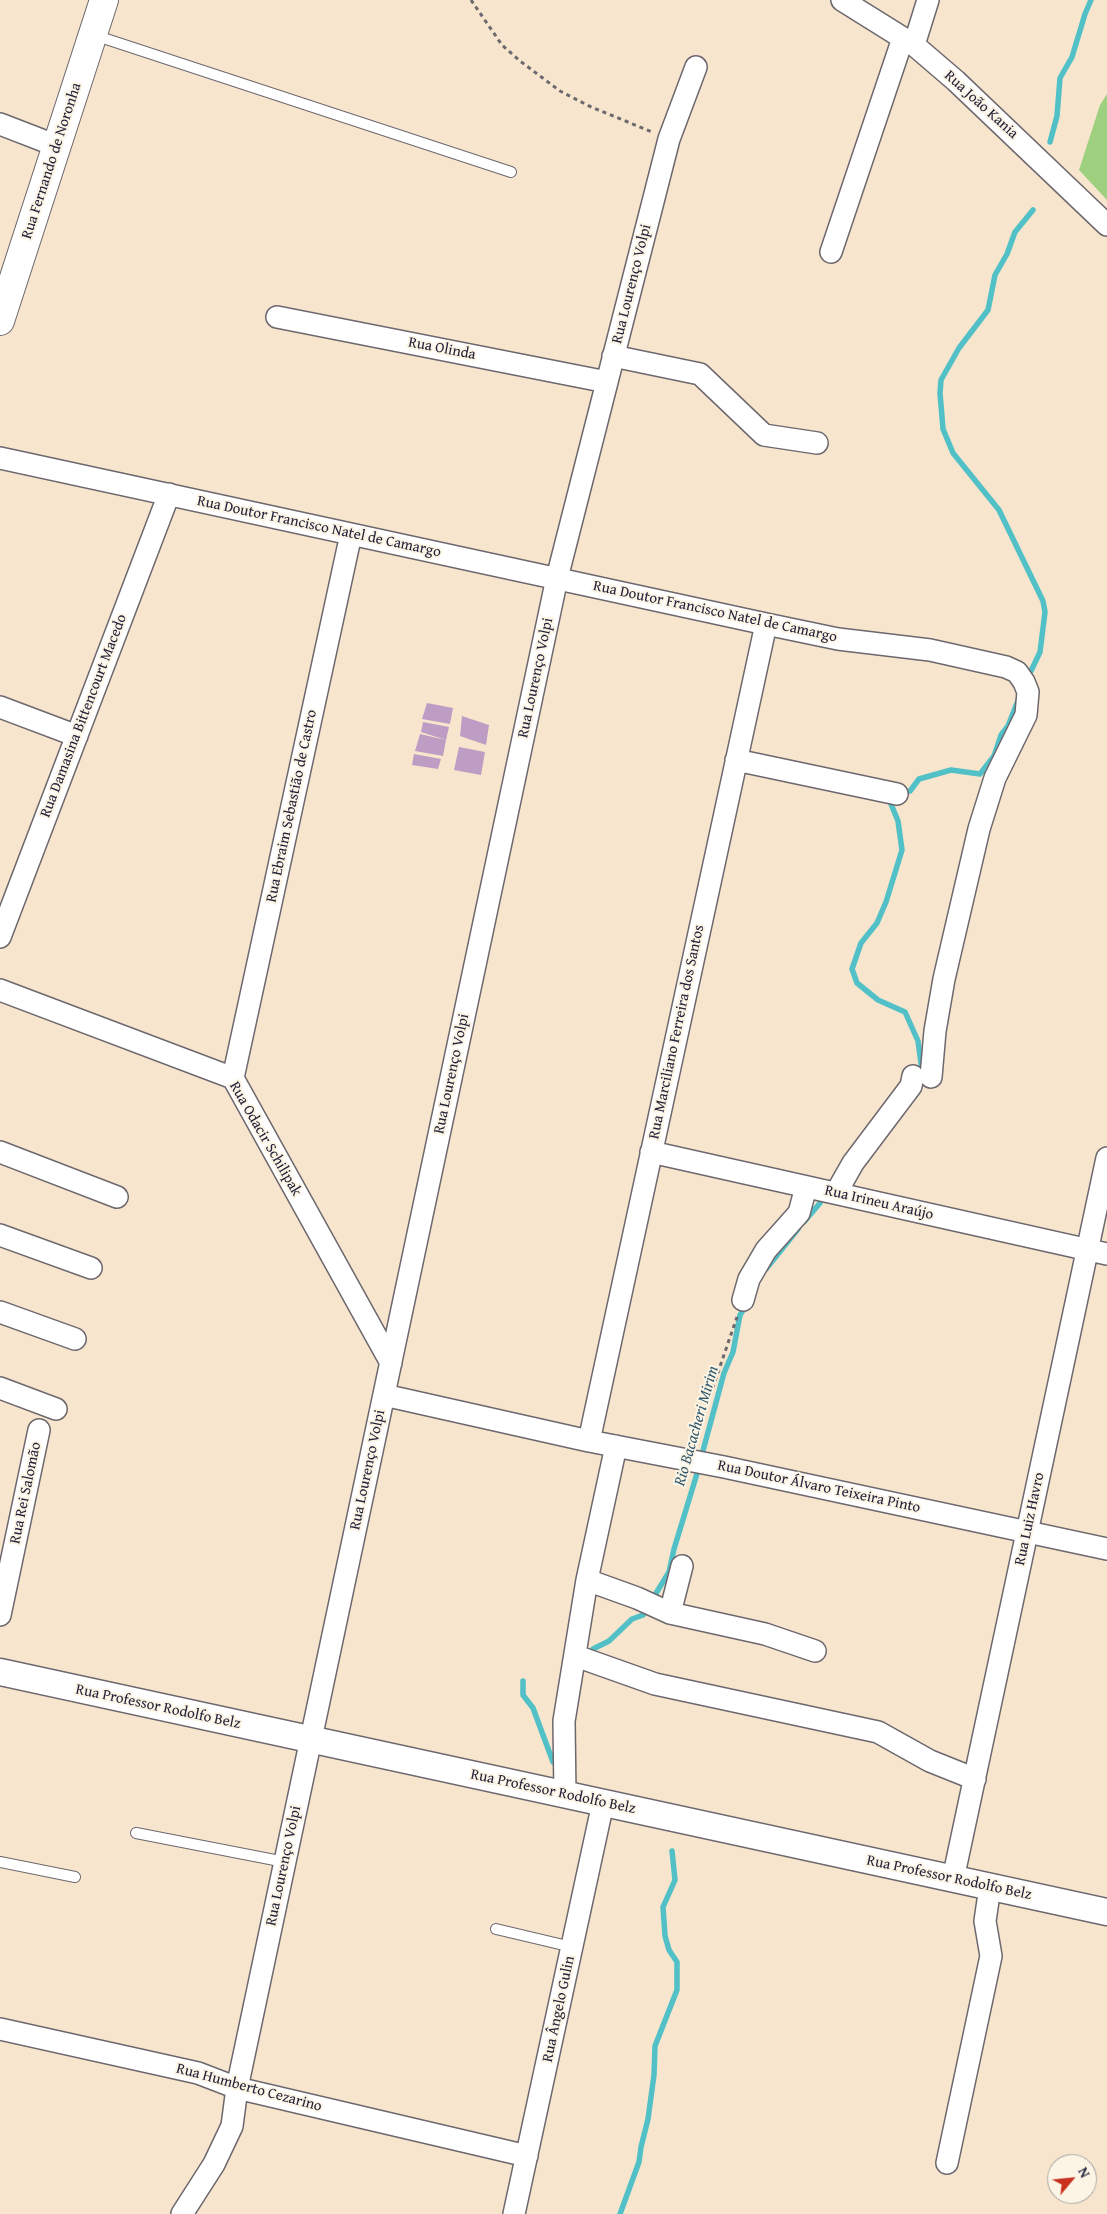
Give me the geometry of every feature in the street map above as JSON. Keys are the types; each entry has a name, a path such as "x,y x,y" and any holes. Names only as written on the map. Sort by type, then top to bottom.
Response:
{"main road":[{"name":"Rua Fernando de Noronha","path":"0,321 104,0"}],"street":[{"name":"Rua João Kania","path":"842,0 908,42 983,105 1107,226"},
{"path":"831,252 908,42 928,0"},
{"name":"Rua Lourenço Volpi","path":"182,2214 225,2144 235,2114 237,2088 557,578 668,139 696,67"},
{"path":"0,124 57,146"},
{"name":"Rua Olinda","path":"277,316 607,382"},
{"path":"613,356 700,374 764,435 817,443"},
{"name":"Rua Doutor Francisco Natel de Camargo","path":"0,458 766,624 838,639 930,650 996,664 1017,672 1028,692 1026,716 1004,757 990,795 952,942 935,1031 922,1076 911,1086 853,1163 836,1193"},
{"name":"Rua Damasina Bittencourt Macedo","path":"0,937 169,494"},
{"name":"Rua Ebraim Sebastião de Castro","path":"234,1078 351,534"},
{"name":"Rua Marciliano Ferreira dos Santos","path":"589,1440 766,624"},
{"path":"0,707 77,736"},
{"path":"736,760 897,794"},
{"name":"Rua Odacir Schilipak","path":"0,990 234,1078 391,1363"},
{"path":"0,1152 117,1197"},
{"name":"Rua Irineu Araújo","path":"651,1152 1097,1252"},
{"name":"Rua Luiz Havro","path":"953,1879 1027,1532 1097,1252 1107,1158"},
{"path":"744,1300 749,1279 766,1250 799,1213 806,1187"},
{"path":"0,1235 91,1268"},
{"path":"0,1312 75,1339"},
{"path":"0,1388 56,1409"},
{"name":"Rua Doutor Álvaro Teixeira Pinto","path":"384,1395 616,1446 692,1460 1107,1549"},
{"name":"Rua Rei Salomão","path":"0,1615 39,1430"},
{"path":"566,1795 564,1721 587,1580 616,1446"},
{"path":"670,1613 682,1566"},
{"path":"587,1580 637,1598 670,1613 765,1634 815,1651"},
{"path":"576,1656 655,1684 878,1732 930,1761 974,1780"},
{"name":"Rua Professor Rodolfo Belz","path":"0,1672 1107,1912"},
{"name":"Rua Ângelo Gulin","path":"514,2214 603,1803"},
{"path":"946,2163 991,1956 985,1921 990,1887"},
{"name":"Rua Humberto Cezarino","path":"0,2029 198,2073 237,2088 527,2156"}],"lane":[{"path":"93,34 511,172"},
{"path":"136,1833 285,1862"},
{"path":"0,1862 75,1877"},
{"path":"496,1929 572,1948"}],"path":[{"path":"471,0 502,45 560,91 589,106 668,139"},
{"path":"692,1460 704,1413 716,1384 744,1300"}],"green space":[{"path":"1107,94 1107,200 1079,170 1100,105"}],"building":[{"path":"427,703 453,708 450,724 422,719"},
{"path":"462,716 489,725 486,745 460,736"},
{"path":"423,722 449,727 446,740 421,732"},
{"path":"420,734 446,740 443,756 415,751"},
{"path":"459,747 485,752 481,775 454,770"},
{"path":"414,754 441,759 438,769 412,765"}],"waterway":[{"name":"Rio Bacacheri Mirim","path":"1050,142 1057,116 1060,78 1072,57 1091,0"},
{"name":"Rio Bacacheri Mirim","path":"1031,671 1040,652 1045,612 1043,601 999,510 953,453 943,429 940,393 941,380 959,348 988,310 995,275 1007,254 1015,232 1033,210"},
{"name":"Rio Bacacheri Mirim","path":"901,793 910,791 919,779 951,770 980,774 994,756 1001,735 1008,726 1019,698"},
{"name":"Rio Bacacheri Mirim","path":"895,799 891,804 898,821 902,850 886,902 877,923 861,943 852,969 857,983 878,1000 905,1012 918,1041 922,1071"},
{"name":"Rio Bacacheri Mirim","path":"804,1222 820,1203"},
{"name":"Rio Bacacheri Mirim","path":"766,1269 798,1229"},
{"name":"Rio Bacacheri Mirim","path":"701,1458 724,1373 733,1352 740,1315 747,1304"},
{"name":"Rio Bacacheri Mirim","path":"593,1649 609,1641 632,1619 643,1615 669,1572 674,1549 699,1467"},
{"name":"Rio Bacacheri Mirim","path":"523,1681 523,1695 533,1708 553,1762"},
{"name":"Rio Bacacheri Mirim","path":"620,2214 639,2162 648,2119 654,2075 655,2046 677,1990 677,1962 669,1950 665,1936 663,1907 675,1880 672,1851"}]}
